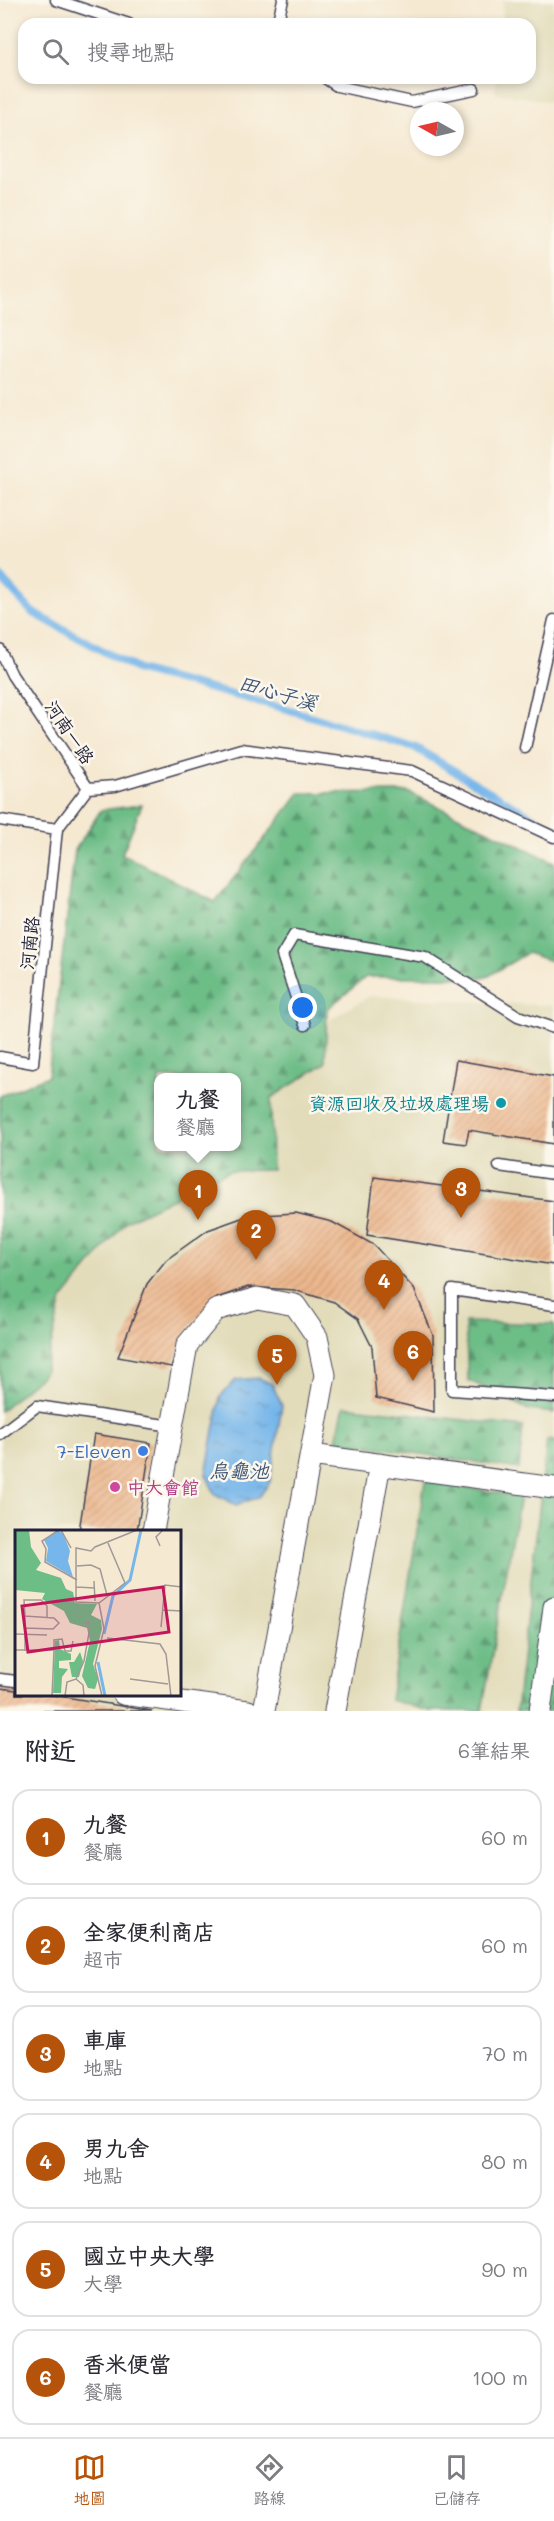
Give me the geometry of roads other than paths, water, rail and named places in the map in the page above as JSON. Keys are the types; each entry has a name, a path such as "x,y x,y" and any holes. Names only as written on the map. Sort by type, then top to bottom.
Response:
{"street":[{"path":"153,1530 187,1345 216,1310 257,1298 295,1305 317,1337 325,1375 264,1711"},
{"path":"311,1455 554,1488"},
{"path":"335,1711 380,1464"},
{"path":"540,1711 554,1607"},
{"path":"126,1696 210,1709 248,1711"}],"lane":[{"path":"56,0 111,18"},
{"path":"278,18 283,0"},
{"path":"334,84 412,102 474,89"},
{"path":"525,748 554,620"},
{"name":"河南一路","path":"0,650 12,675 88,788 57,829"},
{"path":"0,679 12,675"},
{"path":"88,788 115,786 241,749 412,771 554,837"},
{"path":"0,820 57,829"},
{"name":"河南路","path":"0,1057 33,1063 57,829"},
{"path":"305,1025 282,955 294,935 425,957 518,1016 554,1028"},
{"path":"499,1166 554,1174"},
{"path":"554,1305 452,1290 452,1390 554,1397"},
{"path":"0,1434 37,1406 172,1426"},
{"path":"0,1679 15,1681"}],"water":[{"name":"烏龜池","path":"259,1378 272,1384 282,1405 270,1482 259,1497 236,1505 215,1494 206,1475 220,1397 236,1380"}],"waterway":[{"name":"田心子溪","path":"0,577 32,612 138,670 283,708 414,747 554,830"}],"place":[{"name":"資源回收及垃圾處理場","path":"501,1103"},
{"name":"車庫","path":"461,1218"},
{"name":"九餐","path":"198,1220"},
{"name":"全家便利商店","path":"256,1260"},
{"name":"男九舍","path":"384,1310"},
{"name":"香米便當","path":"413,1381"},
{"name":"國立中央大學","path":"277,1385"},
{"name":"7-Eleven","path":"143,1451"},
{"name":"中大會館","path":"115,1487"}]}
